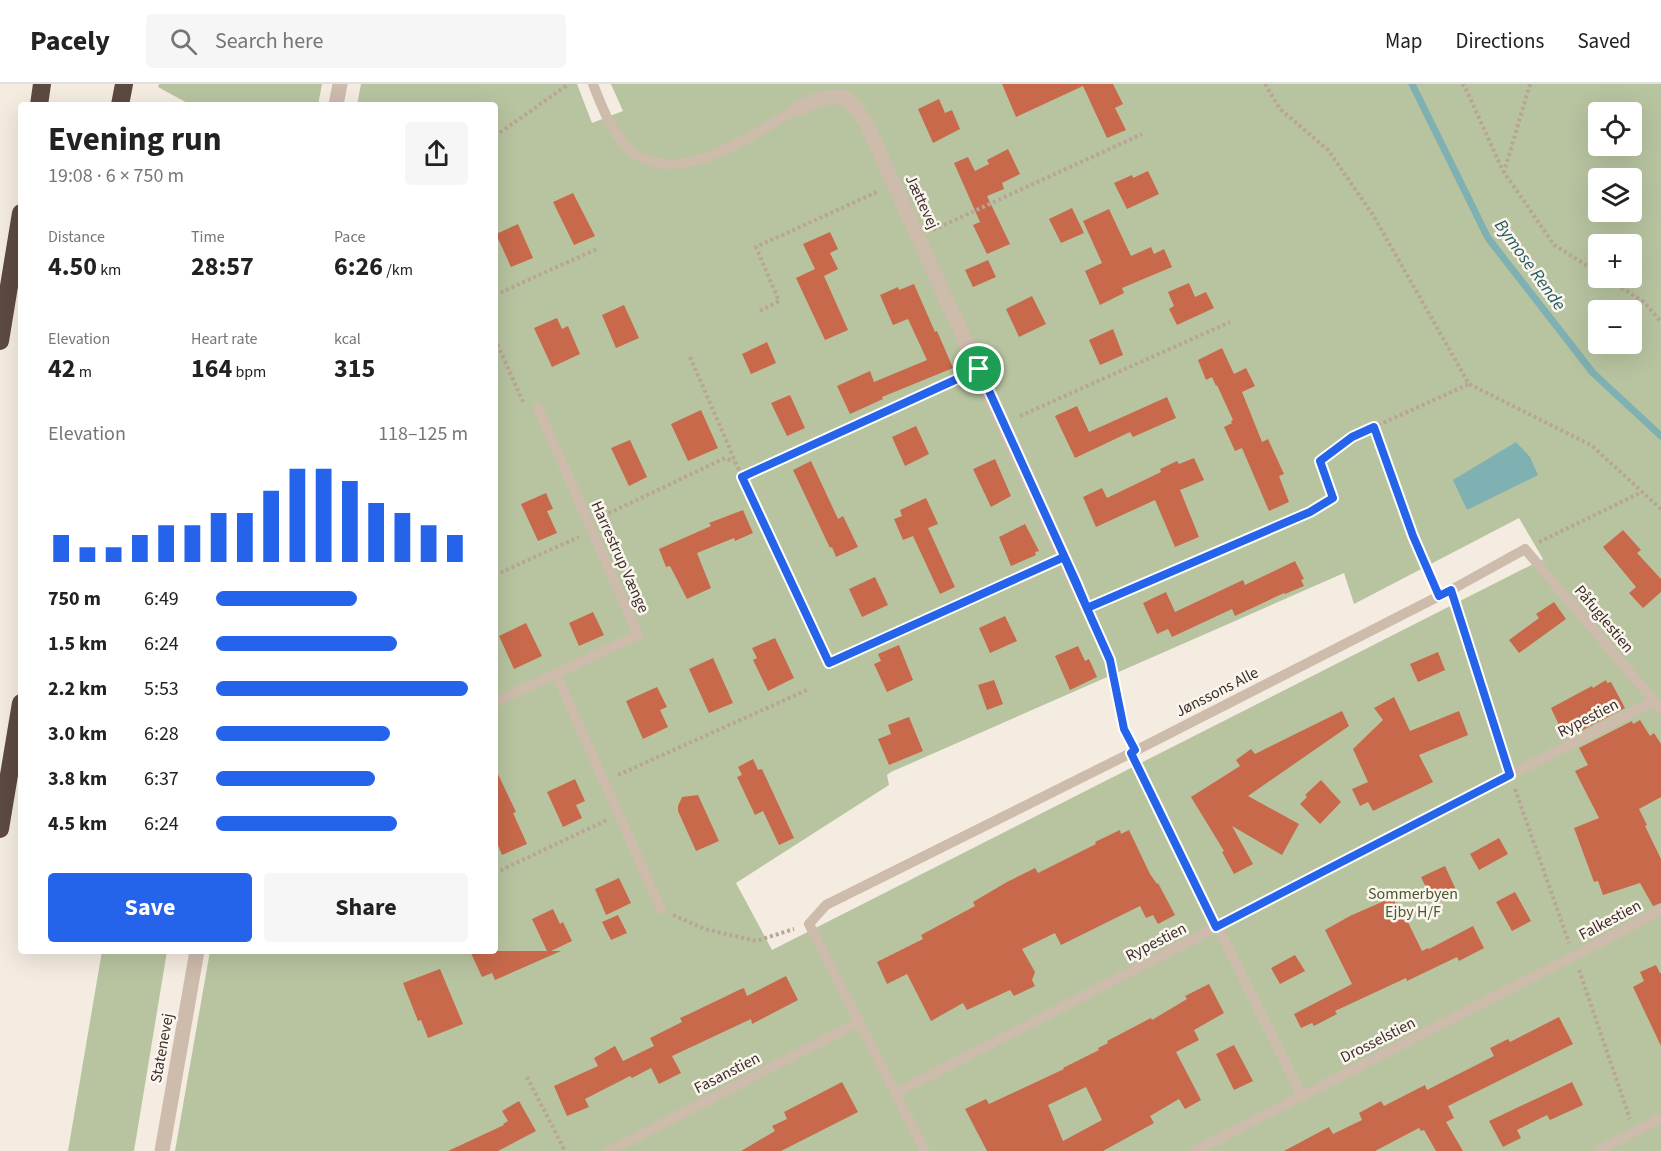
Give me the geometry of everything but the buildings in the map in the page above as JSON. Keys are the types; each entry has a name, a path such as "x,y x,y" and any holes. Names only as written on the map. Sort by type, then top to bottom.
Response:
{"highway":[{"path":"39,102 42,84"},
{"path":"121,102 124,84"},
{"path":"0,341 18,231"},
{"path":"0,829 18,721"}],"street":[{"path":"337,102 340,84"},
{"name":"Jættevej","path":"796,110 823,98 844,97 855,107 867,124 1087,608"},
{"name":"Statenevej","path":"162,1151 195,954"}],"lane":[{"name":"Jættevej","path":"593,84 603,110 626,145 642,157 659,163 679,165 700,160 722,151 796,110"},
{"name":"Harrestrup Vænge","path":"498,701 638,635 538,408"},
{"name":"Jønssons Alle","path":"809,924 826,905 1133,752 1451,590 1525,549"},
{"name":"Påfuglestien","path":"1525,549 1657,705"},
{"path":"556,674 661,909"},
{"name":"Rypestien","path":"896,1093 1510,775 1657,705"},
{"path":"1133,752 1216,927 1302,1096"},
{"name":"Falkestien","path":"1574,956 1661,910"},
{"path":"809,924 925,1151"},
{"name":"Drosselstien","path":"1195,1151 1574,956"},
{"name":"Fasanstien","path":"609,1151 859,1022"},
{"path":"1598,1151 1661,1119"}],"path":[{"path":"498,133 569,84"},
{"path":"1265,84 1280,109 1328,150 1373,215 1469,384 1591,445 1661,509"},
{"path":"1462,84 1504,172 1554,245 1588,266"},
{"path":"1504,172 1530,84"},
{"path":"918,236 1142,134"},
{"path":"760,311 779,301 756,248 894,184"},
{"path":"498,294 599,248"},
{"path":"1622,288 1644,302 1661,322"},
{"path":"1003,423 1230,322"},
{"path":"498,346 524,404 538,408"},
{"path":"690,357 735,462 829,663 1064,557"},
{"path":"742,477 979,369"},
{"path":"1133,752 1124,729 1110,660 1087,608 1310,512 1333,498 1320,461 1352,437 1469,384"},
{"path":"1374,427 1413,536 1439,596"},
{"path":"498,573 725,458 735,462"},
{"path":"1525,549 1642,492"},
{"path":"1451,590 1510,775 1634,1132"},
{"path":"603,781 807,690"},
{"path":"498,872 618,815"},
{"path":"661,909 705,929 756,941 809,924"},
{"path":"527,1077 565,1151"}],"green space":[{"path":"159,84 322,84 319,102 186,102 158,87"},
{"name":"Sommerbyen Ejby H/F","path":"361,84 577,84 592,123 623,111 611,84 1661,84 1661,1151 175,1151 209,954 498,954 498,102 358,102","holes":["1519,518 1543,559 772,950 736,883 889,785 887,775 891,772 1344,573 1354,604"]},
{"path":"101,954 167,954 134,1151 68,1151"}],"water":[{"path":"1516,442 1530,457 1538,475 1467,510 1453,480"}],"waterway":[{"name":"Bymose Rende","path":"1412,84 1488,238 1593,373 1661,436"}],"route":[{"path":"979,369 1077,584 1087,608 1310,512 1333,498 1320,461 1352,437 1374,427 1413,536 1439,596 1451,590 1510,775 1216,927 1131,753 1135,750 1124,729 1110,660 1064,557 829,663 742,477 979,369"}]}
